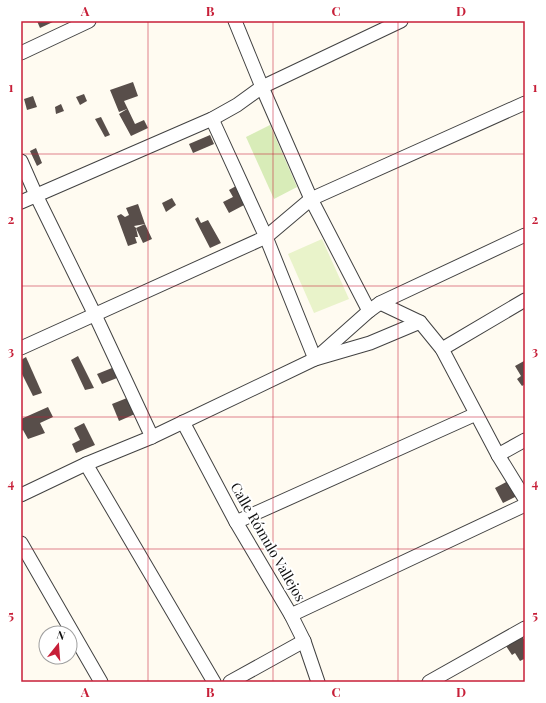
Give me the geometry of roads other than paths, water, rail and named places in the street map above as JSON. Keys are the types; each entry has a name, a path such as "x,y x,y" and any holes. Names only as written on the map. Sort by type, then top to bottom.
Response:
{"street":[{"path":"21,53 70,24 89,21"},
{"path":"235,21 311,199 369,311"},
{"path":"21,202 212,119 262,87 401,21"},
{"path":"21,348 266,237 311,199 525,103"},
{"path":"212,119 266,237 316,359"},
{"path":"21,161 36,195 96,315 152,437"},
{"path":"316,359 369,311 380,304 525,235"},
{"path":"442,349 525,300"},
{"path":"380,304 420,322 442,349 498,455 525,499"},
{"path":"21,495 86,464 152,437 316,359 370,343 420,322"},
{"path":"236,522 476,414"},
{"name":"Calle Rómulo Vallejos","path":"183,422 236,522 291,615 304,641 318,682"},
{"path":"498,455 525,440"},
{"path":"86,464 214,682"},
{"path":"291,615 525,505"},
{"path":"21,543 101,682"},
{"path":"429,682 525,628"},
{"path":"230,682 304,641"}]}
